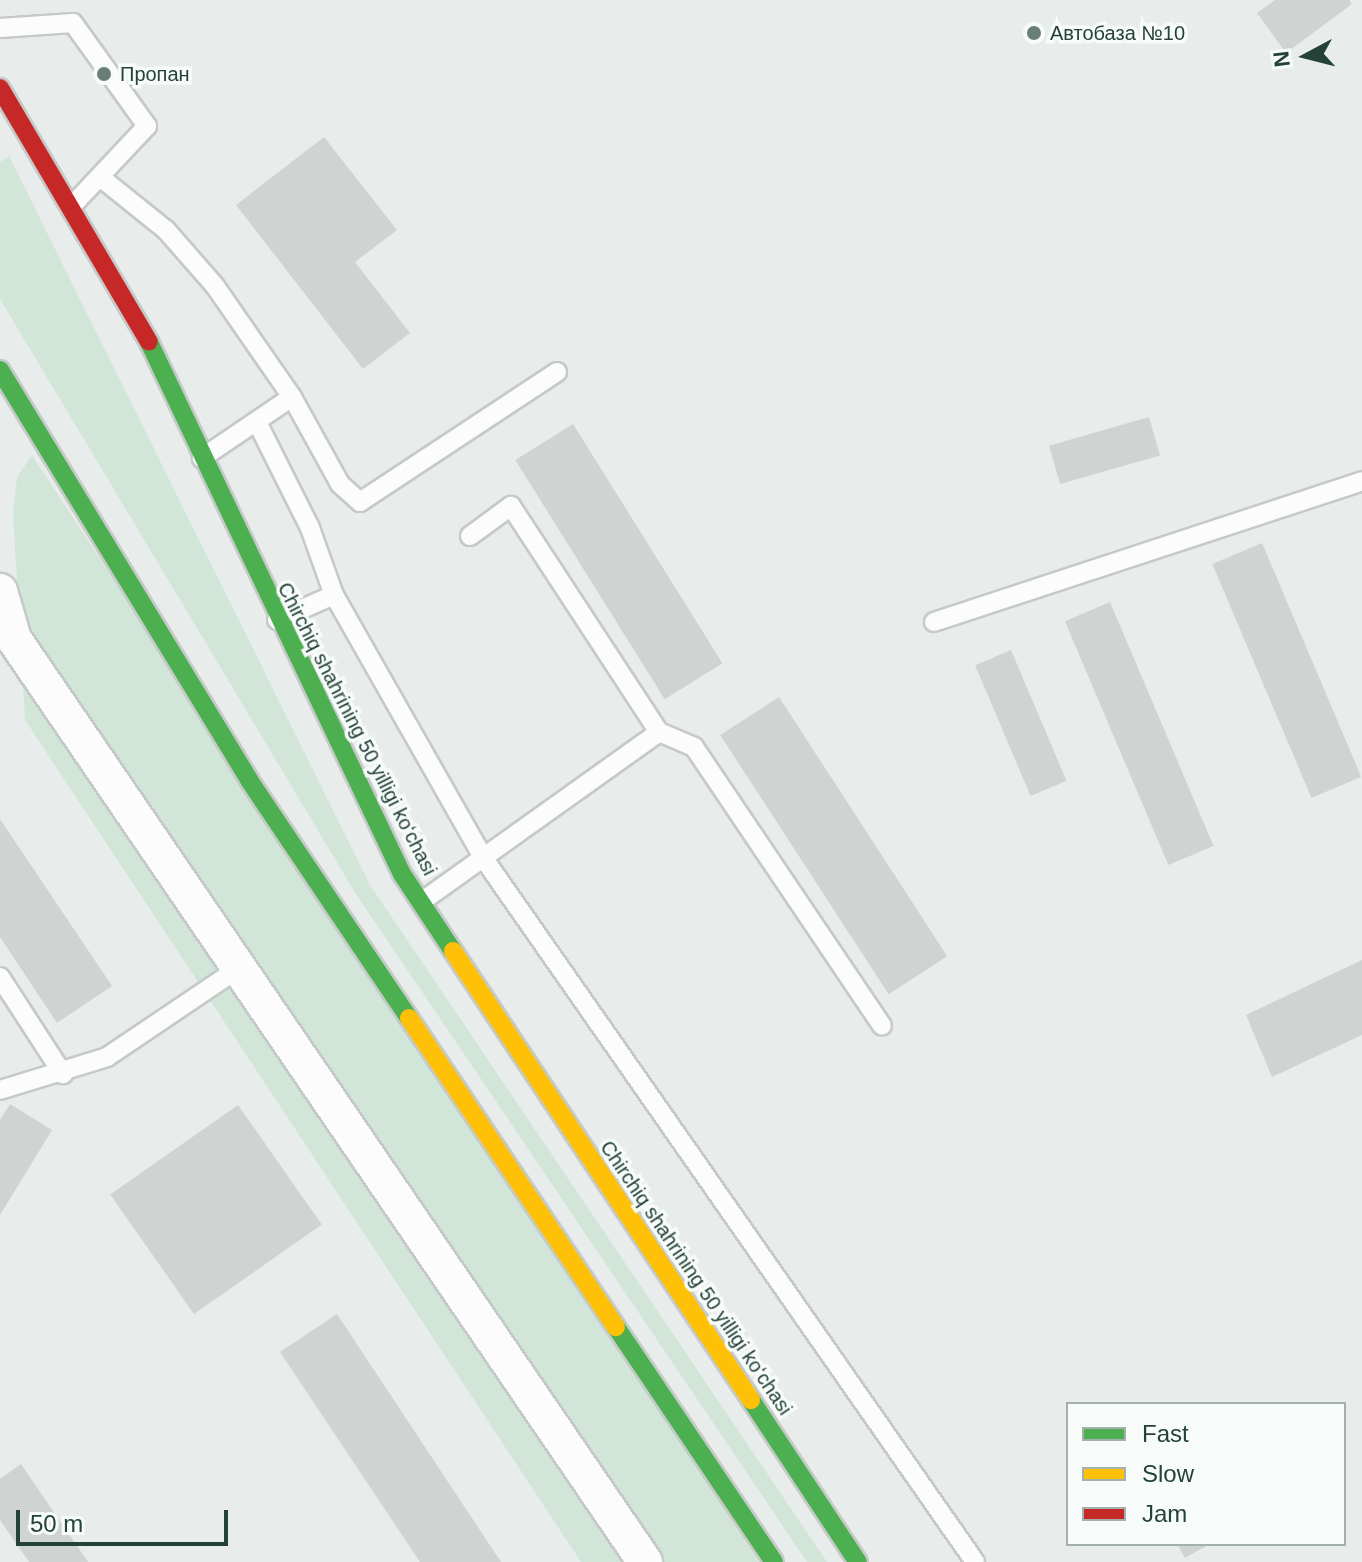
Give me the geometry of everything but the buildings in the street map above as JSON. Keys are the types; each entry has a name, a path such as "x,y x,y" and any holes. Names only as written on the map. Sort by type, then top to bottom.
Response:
{"main road":[{"name":"Chirchiq shahrining 50 yilligi koʻchasi","path":"0,88 135,313 277,620 421,902 858,1562"},
{"path":"0,370 249,780 774,1562"}],"street":[{"path":"0,591 7,644 239,968 645,1562"}],"lane":[{"path":"0,28 73,23 147,126 71,208"},
{"path":"100,177 175,241 215,286 292,397 340,484 360,502 557,372"},
{"path":"202,458 292,397"},
{"path":"257,422 310,528 334,595 482,856 975,1562"},
{"path":"934,622 1362,481"},
{"path":"470,536 511,506 659,732 694,747 882,1026"},
{"path":"277,620 334,595"},
{"path":"421,902 659,732"},
{"path":"0,1090 63,1074 107,1057 239,968"},
{"path":"0,977 63,1074"}],"green space":[{"path":"9,156 370,885 827,1562 807,1562 356,894 0,299 0,162"},
{"path":"32,455 759,1562 581,1562 25,720 13,512 17,477"}],"traffic: fast":[{"path":"149,342 402,874 453,951"},
{"path":"0,370 249,780 409,1018"},
{"path":"616,1327 774,1562"},
{"path":"751,1400 858,1562"}],"traffic: slow":[{"path":"453,951 751,1400"},
{"path":"409,1018 616,1327"}],"traffic: jam":[{"path":"0,88 149,342"}],"place":[{"name":"Автобаза №10","path":"1034,33"},
{"name":"Пропан","path":"104,74"}]}
